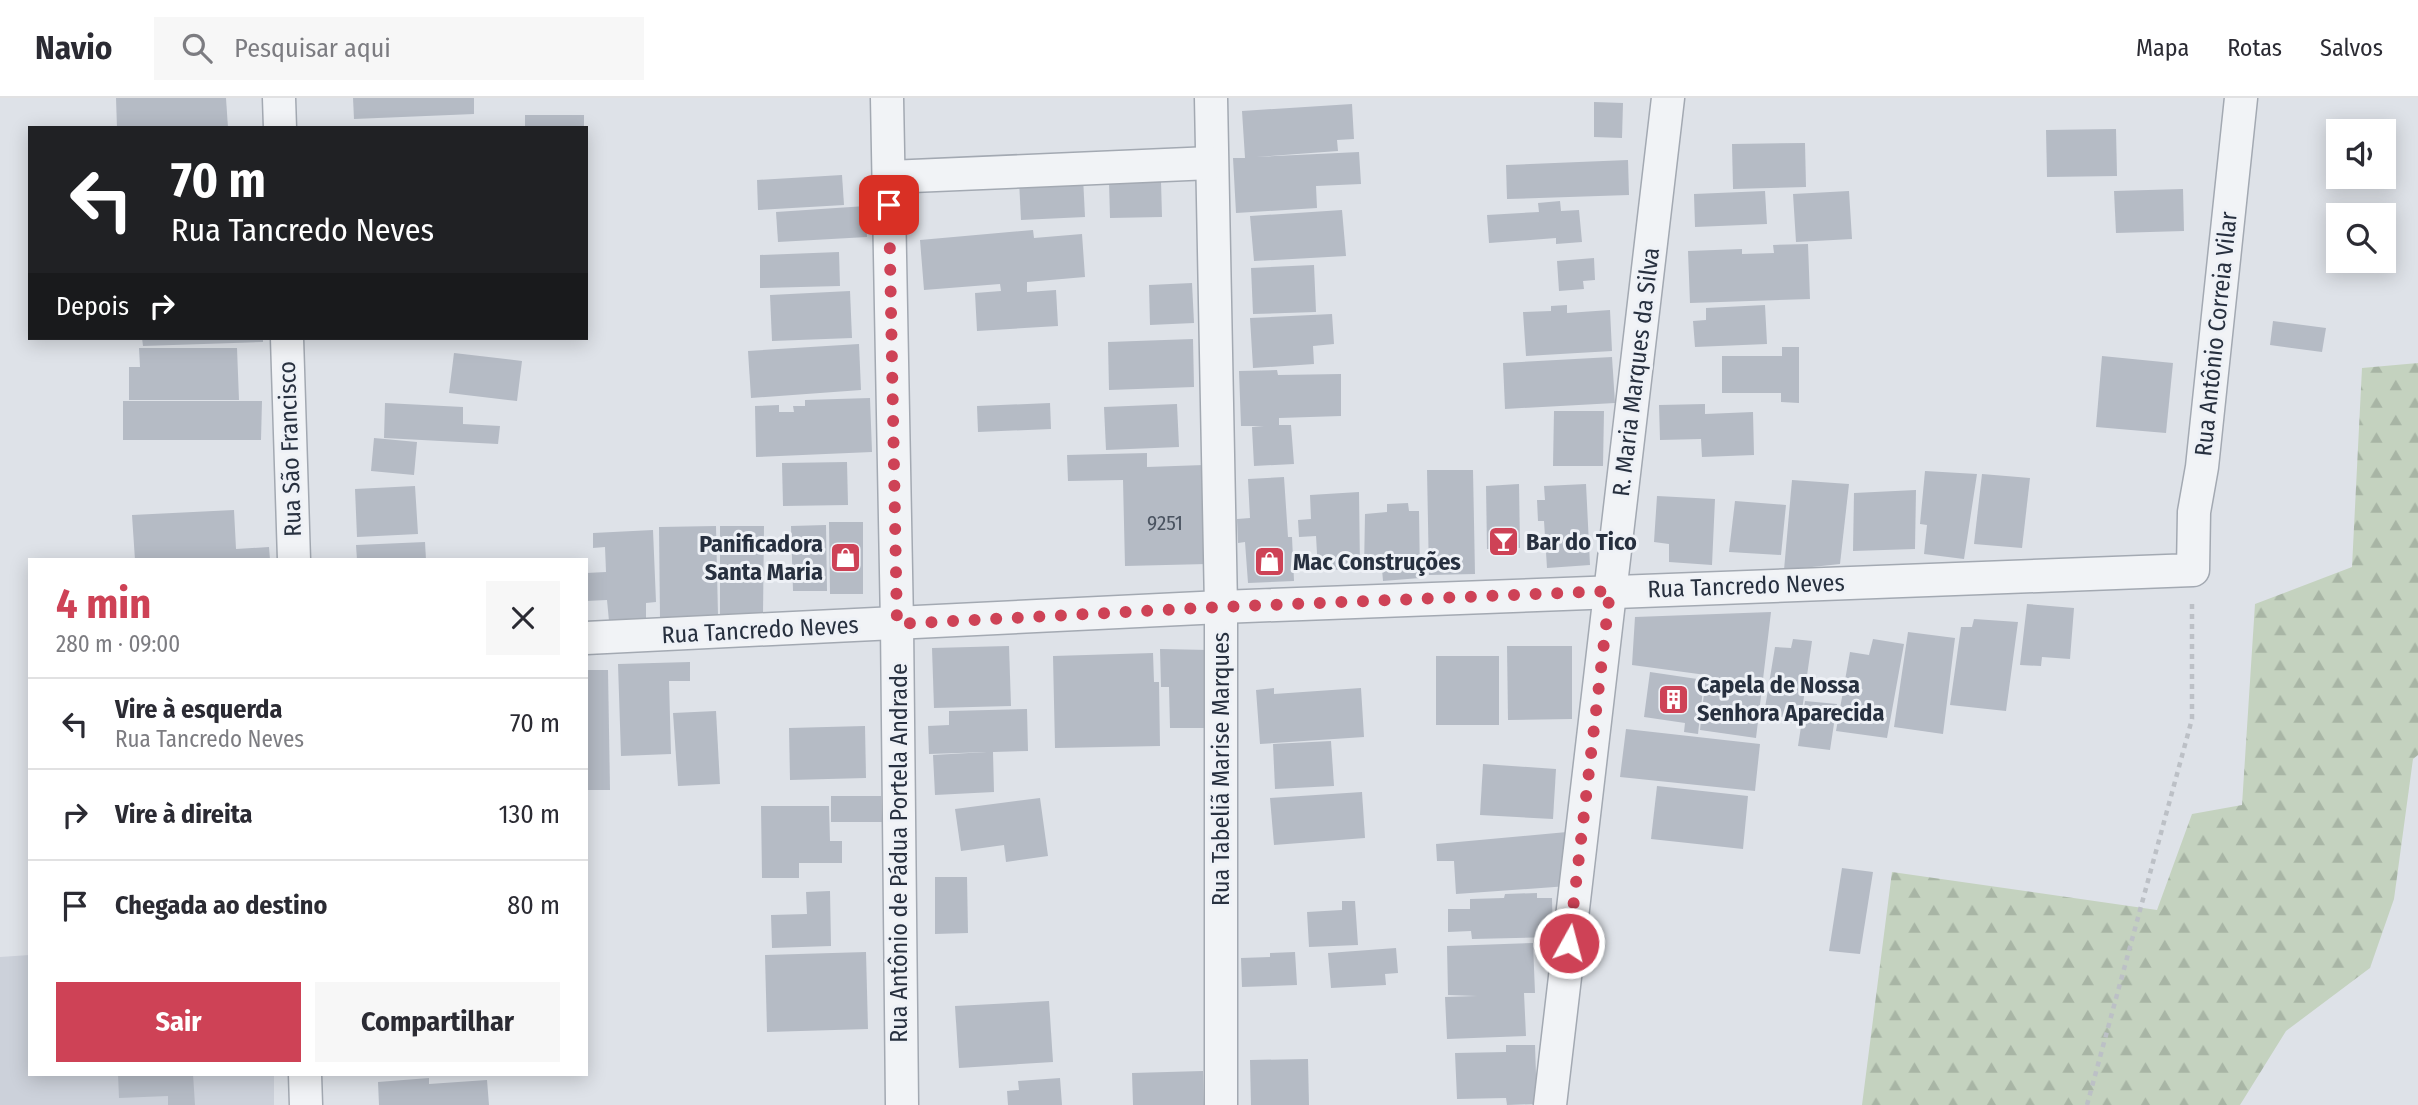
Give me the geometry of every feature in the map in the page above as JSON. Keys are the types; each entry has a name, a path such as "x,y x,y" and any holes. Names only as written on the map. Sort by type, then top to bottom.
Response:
{"street":[{"path":"279,98 279,126"},
{"name":"Rua Antônio de Pádua Portela Andrade","path":"887,98 897,624 901,1105"},
{"name":"Rua Tabeliã Marise Marques","path":"1211,98 1221,607 1222,1105"},
{"name":"R. Maria Marques da Silva","path":"1550,1105 1668,98"},
{"name":"Rua Antônio Correia Vilar","path":"2193,570 2194,512 2203,467 2241,98"},
{"path":"889,177 1211,163"},
{"name":"Rua São Francisco","path":"287,340 294,558"},
{"name":"Rua Tancredo Neves","path":"588,638 1221,607 2193,570"},
{"path":"305,1076 306,1105"}],"path":[{"path":"2087,1105 2192,719 2193,570"}],"shaded area":[{"path":"28,955 28,1076 274,1076 274,1105 0,1105 0,957"}],"green space":[{"path":"2418,363 2418,755 2413,759 2394,899 2370,968 2286,1031 2240,1105 1862,1105 1892,872 2157,910 2192,814 2242,805 2255,604 2352,567 2362,368"}],"building":[{"path":"116,98 226,98 228,126 117,126"},
{"path":"353,98 474,98 474,114 354,119"},
{"path":"1594,102 1623,103 1622,138 1594,137"},
{"path":"1352,104 1354,139 1337,140 1338,151 1256,157 1359,152 1361,184 1316,186 1317,208 1236,213 1233,158 1245,158 1242,111"},
{"path":"525,115 584,115 584,126 525,126"},
{"path":"2116,129 2117,176 2047,177 2046,130"},
{"path":"1805,143 1806,187 1733,189 1732,144"},
{"path":"1628,160 1629,195 1507,199 1506,165"},
{"path":"842,175 844,205 758,210 757,180"},
{"path":"1083,177 1085,217 1021,220 1019,180"},
{"path":"1161,181 1162,217 1110,218 1109,182"},
{"path":"2183,189 2184,231 2116,233 2114,191"},
{"path":"1765,191 1767,224 1695,227 1694,194"},
{"path":"1849,191 1852,239 1796,242 1793,194"},
{"path":"1560,201 1561,211 1579,210 1582,242 1556,244 1556,238 1489,243 1487,215 1539,212 1538,203"},
{"path":"866,206 867,237 778,242 776,212"},
{"path":"1342,210 1346,256 1254,261 1250,216"},
{"path":"1033,230 1034,238 1082,234 1085,277 1027,282 1027,292 1056,290 1058,326 977,331 975,293 1001,291 1000,284 924,290 920,240"},
{"path":"1808,244 1810,299 1690,303 1688,251 1742,249 1742,254 1774,253 1773,245"},
{"path":"839,252 840,286 760,288 760,255"},
{"path":"1594,258 1595,280 1583,281 1584,289 1559,291 1557,261"},
{"path":"1314,265 1316,312 1253,314 1251,268"},
{"path":"1192,283 1194,323 1150,325 1149,285"},
{"path":"850,291 852,338 772,341 770,295"},
{"path":"1567,305 1567,313 1610,310 1612,351 1526,356 1523,312 1551,311 1551,306"},
{"path":"1765,305 1767,344 1695,347 1693,321 1706,320 1706,308"},
{"path":"1332,314 1334,344 1313,346 1314,364 1253,368 1250,318"},
{"path":"2273,321 2326,328 2322,352 2270,345"},
{"path":"1193,339 1194,387 1109,390 1108,342"},
{"path":"142,340 263,340 263,342 143,346"},
{"path":"859,344 861,390 751,398 748,351"},
{"path":"1782,347 1799,347 1799,403 1781,402 1781,393 1722,393 1722,356 1782,356"},
{"path":"139,348 237,348 239,400 129,400 129,367 140,367"},
{"path":"454,353 522,361 517,401 449,393"},
{"path":"2102,356 2173,363 2166,433 2096,427"},
{"path":"1612,357 1615,403 1505,409 1503,363"},
{"path":"1277,370 1278,375 1341,374 1341,416 1279,418 1279,425 1291,425 1294,464 1254,466 1252,427 1264,426 1241,426 1239,371"},
{"path":"870,398 872,452 756,457 755,406 779,405 779,412 794,412 793,406 805,406 805,400"},
{"path":"123,401 262,401 261,440 123,440"},
{"path":"385,403 463,407 463,424 500,426 498,444 384,438"},
{"path":"1050,403 1051,429 978,432 977,406"},
{"path":"1177,404 1179,447 1106,450 1104,407"},
{"path":"1705,404 1705,414 1753,412 1754,455 1702,457 1701,439 1660,440 1659,405"},
{"path":"1554,411 1604,411 1603,466 1553,466"},
{"path":"374,438 417,442 414,475 371,471"},
{"path":"1147,453 1147,467 1204,465 1207,564 1125,566 1123,480 1068,481 1067,455"},
{"path":"847,462 848,505 783,506 782,463"},
{"path":"1427,470 1473,470 1475,574 1429,575"},
{"path":"1925,471 1977,474 1964,559 1924,554 1927,525 1920,524"},
{"path":"1982,474 2030,478 2022,548 1974,544"},
{"path":"1284,477 1288,537 1292,537 1294,581 1248,583 1245,542 1238,543 1237,519 1250,518 1248,479"},
{"path":"1792,480 1849,484 1840,564 1784,570"},
{"path":"1519,484 1520,548 1487,549 1486,486"},
{"path":"1586,484 1590,565 1547,568 1544,521 1538,521 1537,500 1545,500 1544,486"},
{"path":"415,486 418,534 357,537 355,489"},
{"path":"1916,490 1915,549 1853,551 1854,493"},
{"path":"1359,492 1360,568 1318,571 1316,536 1299,537 1298,520 1311,519 1310,495"},
{"path":"1657,496 1715,499 1712,565 1669,562 1669,544 1654,542"},
{"path":"1735,501 1786,505 1781,555 1729,552"},
{"path":"1408,503 1409,511 1419,511 1420,578 1383,581 1382,569 1364,570 1365,514 1387,512 1387,504"},
{"path":"234,510 236,549 269,547 270,558 135,558 132,515"},
{"name":"Panificadora Santa Maria","path":"829,522 863,522 863,594 830,594"},
{"path":"826,525 827,591 793,591 791,526"},
{"path":"716,526 718,616 660,618 659,527"},
{"path":"720,526 764,526 763,614 720,616"},
{"path":"653,530 656,602 646,603 646,619 609,621 607,600 588,601 588,573 606,572 605,547 593,548 593,533"},
{"path":"425,542 426,558 357,558 356,545"},
{"path":"2027,604 2074,608 2070,659 2042,657 2041,666 2020,665"},
{"path":"1771,612 1756,738 1700,730 1706,675 1632,665 1635,617"},
{"path":"1974,619 2018,622 2006,711 1950,705 1961,627 1972,627"},
{"path":"1908,632 1955,638 1943,734 1894,727"},
{"path":"1793,639 1812,641 1800,724 1763,720 1775,647 1791,648"},
{"path":"1873,639 1904,644 1887,738 1836,731 1850,652 1869,655"},
{"path":"1009,646 1011,706 934,708 932,648"},
{"path":"1507,646 1572,646 1572,719 1508,720"},
{"path":"1160,649 1209,650 1209,689 1204,689 1204,728 1170,728 1169,687 1161,687"},
{"path":"1153,653 1154,682 1159,682 1160,746 1055,748 1053,656"},
{"path":"1436,656 1499,656 1499,725 1436,725"},
{"path":"690,662 690,681 669,681 671,754 621,756 618,664"},
{"path":"588,670 608,670 610,790 588,790"},
{"name":"Capela de Nossa Senhora Aparecida","path":"1650,672 1704,680 1698,734 1684,732 1685,723 1644,717"},
{"path":"1274,688 1274,694 1361,688 1364,737 1260,744 1256,690"},
{"path":"1805,701 1837,704 1830,750 1798,746"},
{"path":"1027,709 1028,751 993,752 994,792 935,795 933,755 987,752 929,754 928,726 949,725 949,711"},
{"path":"716,711 720,784 678,786 673,713"},
{"path":"865,726 866,778 790,780 789,728"},
{"path":"1626,729 1760,744 1755,791 1620,777"},
{"path":"1331,741 1334,786 1275,789 1273,744"},
{"path":"1483,764 1556,769 1553,819 1480,815"},
{"path":"1657,786 1748,796 1743,849 1651,839"},
{"path":"1362,792 1365,838 1274,845 1270,798"},
{"path":"831,796 881,796 882,822 831,822"},
{"path":"1040,798 1048,856 1006,862 1004,845 961,851 955,809"},
{"path":"761,806 829,806 830,841 842,841 842,863 799,863 799,878 762,878"},
{"path":"1567,832 1568,886 1456,894 1454,861 1437,861 1436,844"},
{"path":"1842,868 1873,872 1860,954 1829,951"},
{"path":"935,877 967,877 968,933 935,934"},
{"path":"830,891 831,946 772,948 771,915 807,914 806,892"},
{"path":"1537,893 1537,898 1552,898 1553,937 1472,939 1471,931 1448,932 1448,909 1470,909 1470,899"},
{"path":"1342,901 1355,901 1358,945 1309,947 1307,912 1342,910"},
{"path":"1533,943 1535,993 1524,993 1526,1036 1447,1039 1445,997 1477,996 1448,995 1447,946"},
{"path":"1396,948 1398,973 1385,974 1386,985 1331,988 1328,953"},
{"path":"866,952 868,1029 767,1032 765,955"},
{"path":"1295,952 1297,985 1242,987 1241,958 1270,957 1270,953"},
{"path":"1049,1001 1053,1062 959,1068 955,1006"},
{"path":"1506,1045 1535,1045 1537,1104 1507,1105 1506,1098 1457,1099 1455,1053 1506,1052"},
{"path":"1308,1059 1309,1105 1251,1105 1250,1060"},
{"path":"1203,1071 1204,1105 1133,1105 1132,1073"},
{"path":"118,1076 193,1076 195,1105 168,1105 168,1096 119,1098"},
{"path":"429,1078 429,1084 487,1080 489,1105 379,1105 378,1082"},
{"path":"1060,1078 1062,1105 1008,1105 1007,1091 1019,1090 1018,1081"}],"place":[{"name":"Bar do Tico","path":"1503,542"},
{"name":"Panificadora Santa Maria","path":"846,558"},
{"name":"Mac Construções","path":"1270,562"},
{"name":"Capela de Nossa Senhora Aparecida","path":"1674,699"}],"route":[{"path":"889,205 897,624 1610,591 1569,943"}]}
